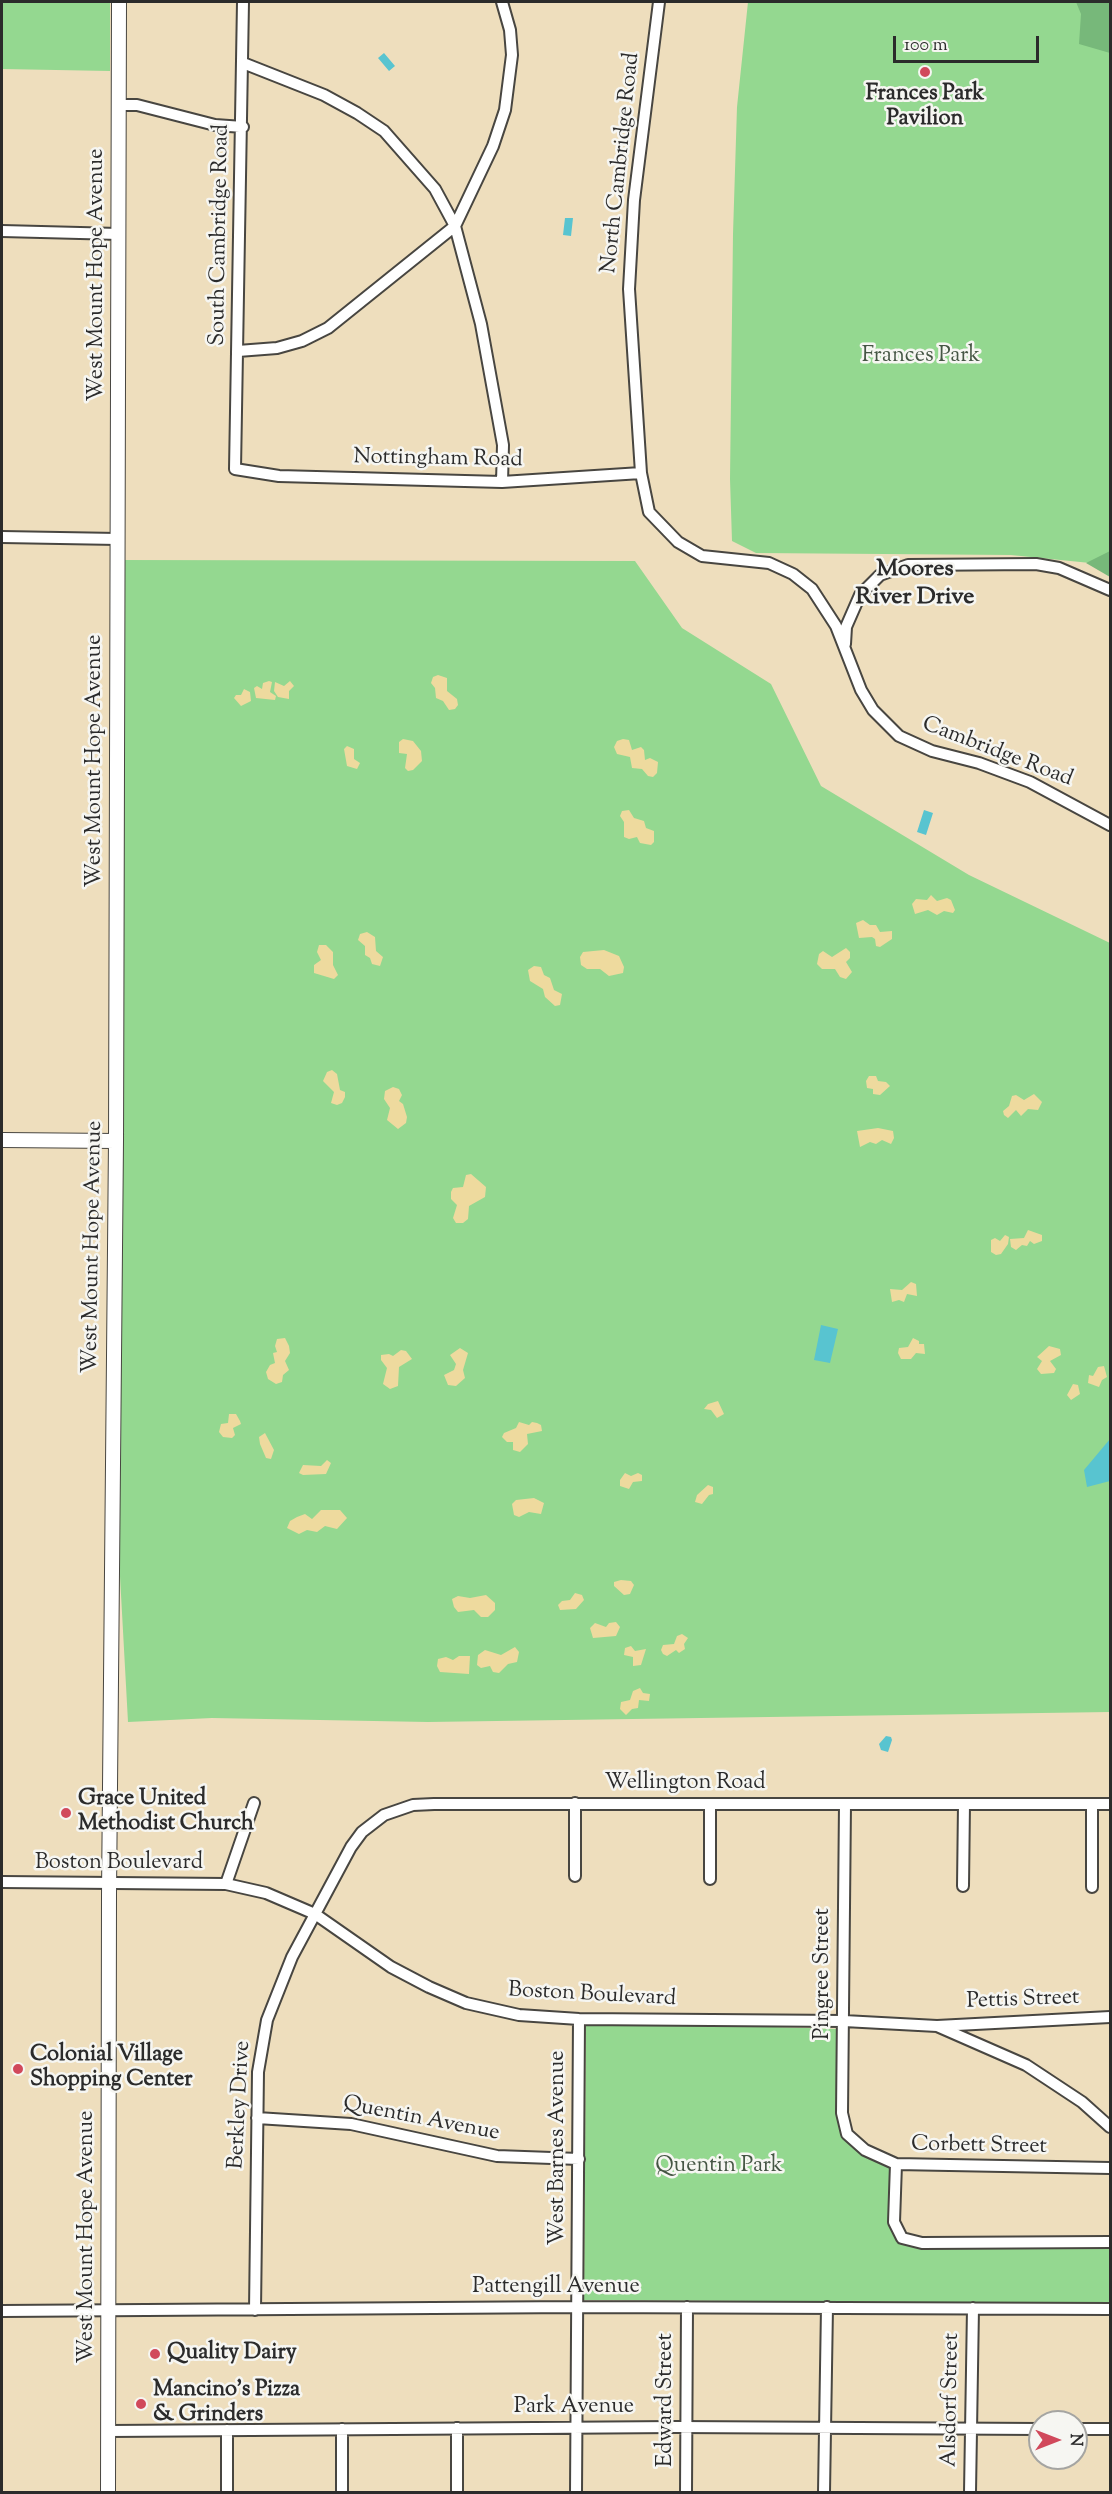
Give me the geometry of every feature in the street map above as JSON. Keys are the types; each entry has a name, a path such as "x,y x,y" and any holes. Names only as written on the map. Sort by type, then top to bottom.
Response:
{"street":[{"name":"West Mount Hope Avenue","path":"108,2493 109,1882 116,1141 119,2"},
{"name":"South Cambridge Road","path":"235,469 243,127 243,2"},
{"path":"238,351 277,348 328,328 455,226 493,146 504,110 512,55 510,30 502,2"},
{"name":"North Cambridge Road","path":"658,2 634,200 630,289 641,473 649,513 678,542 702,556 770,563 793,574 812,589 825,608 844,646"},
{"path":"243,63 324,95 384,132 435,189 455,226 481,324 503,445 502,482"},
{"path":"120,105 137,105 215,125 243,127"},
{"path":"2,231 119,234"},
{"name":"Nottingham Road","path":"235,469 279,476 502,482 641,473"},
{"path":"2,537 118,539"},
{"path":"844,646 846,627 860,595 880,575 908,565 1036,564 1059,568 1110,590"},
{"name":"Cambridge Road","path":"844,646 861,690 873,710 899,736 932,751 979,763 1030,782 1078,805 1110,825"},
{"path":"2,1140 116,1141"},
{"path":"226,1884 254,1803"},
{"path":"575,1803 575,1875"},
{"path":"710,1804 710,1879"},
{"name":"Pingree Street","path":"845,1804 842,2113 847,2134 852,2142"},
{"path":"963,1886 964,1804"},
{"path":"1092,1804 1092,1887"},
{"name":"Wellington Road","path":"315,1914 351,1847 362,1832 384,1815 413,1805 1110,1804"},
{"name":"Boston Boulevard","path":"2,1882 226,1884 266,1893 315,1914 391,1967 466,2003 519,2015 579,2019 844,2021 937,2026 1026,2065 1074,2096 1110,2127"},
{"name":"Berkley Drive","path":"255,2310 258,2072 267,2019 278,1988 315,1914"},
{"name":"Pettis Street","path":"937,2026 1110,2017"},
{"name":"West Barnes Avenue","path":"576,2493 579,2019"},
{"name":"Quentin Avenue","path":"257,2118 351,2124 497,2156 579,2159"},
{"name":"Corbett Street","path":"852,2142 896,2164 1110,2168"},
{"path":"896,2164 894,2222 902,2238 922,2243 1110,2242"},
{"name":"Pattengill Avenue","path":"2,2311 577,2307 1110,2310"},
{"name":"Edward Street","path":"686,2493 687,2307"},
{"path":"824,2493 827,2307"},
{"name":"Alsdorf Street","path":"970,2493 973,2308"},
{"name":"Park Avenue","path":"109,2431 576,2427 1028,2429"},
{"path":"457,2428 457,2493"},
{"path":"342,2429 342,2493"},
{"path":"1088,2429 1110,2429"},
{"path":"227,2430 227,2493"}],"green space":[{"path":"2,2 110,2 110,71 2,69"},
{"name":"Frances Park","path":"748,2 1110,2 1110,565 1011,555 756,553 732,541 730,479 733,234 737,107"},
{"path":"1076,2 1110,2 1110,53 1079,44 1081,14"},
{"path":"1110,551 1110,577 1086,563"},
{"path":"118,560 635,561 682,628 771,684 821,786 969,875 1110,943 1110,1712 428,1722 212,1718 128,1722 114,1467"},
{"name":"Quentin Park","path":"586,2021 838,2029 844,2114 850,2143 874,2160 897,2165 896,2225 914,2241 1110,2241 1110,2303 584,2300"}],"sand":[{"path":"438,675 447,678 447,691 457,699 458,705 455,709 449,710 443,701 436,698 435,688 431,683 433,677"},
{"path":"290,681 294,686 289,691 289,699 278,697 274,691 275,682 284,686"},
{"path":"272,682 270,692 276,696 275,700 256,698 254,688 257,686 262,689 263,683"},
{"path":"244,689 250,692 251,701 241,706 234,698 236,695 241,695"},
{"path":"403,739 413,741 421,751 422,761 413,770 408,771 405,768 407,754 399,753 399,742"},
{"path":"629,740 632,750 641,747 644,750 645,760 650,758 658,762 657,773 653,777 648,776 642,769 632,768 630,757 617,754 614,747 617,741"},
{"path":"347,746 354,749 354,759 360,763 357,769 347,766 344,749"},
{"path":"629,810 634,818 644,821 646,828 654,831 654,842 651,845 640,843 637,837 629,839 624,837 624,822 620,816 622,811"},
{"path":"931,895 937,901 947,898 951,900 955,910 953,913 944,911 937,915 928,910 915,914 912,904 916,899 927,900"},
{"path":"863,920 870,925 876,925 880,932 892,931 892,939 880,947 876,946 875,939 872,937 859,938 856,923"},
{"path":"367,932 375,937 376,951 383,957 380,966 372,964 370,958 365,955 365,946 358,940 360,934"},
{"path":"319,945 326,945 333,952 333,965 338,975 334,979 314,973 314,965 321,960 317,952"},
{"path":"846,948 850,952 850,958 846,962 852,972 846,979 840,977 835,969 822,969 817,964 819,954 823,951 832,957"},
{"path":"604,950 619,956 624,967 623,973 609,976 600,969 587,969 581,965 580,957 583,952"},
{"path":"534,966 541,967 544,975 550,978 554,990 562,994 560,1005 555,1006 545,997 543,989 530,981 528,970"},
{"path":"332,1070 337,1074 340,1090 345,1092 342,1103 337,1105 331,1103 334,1092 323,1081 327,1072"},
{"path":"869,1076 876,1076 878,1081 886,1082 890,1086 880,1095 873,1094 873,1089 867,1088 866,1081"},
{"path":"393,1087 399,1089 402,1095 399,1101 403,1104 407,1117 406,1123 398,1129 387,1120 390,1108 384,1099 385,1091"},
{"path":"1034,1094 1042,1102 1038,1110 1028,1109 1021,1116 1016,1110 1008,1118 1004,1115 1003,1111 1009,1106 1012,1096 1016,1095 1024,1100"},
{"path":"878,1128 893,1131 894,1138 891,1144 882,1140 876,1144 870,1142 860,1147 857,1131"},
{"path":"471,1174 486,1187 485,1197 469,1206 468,1219 463,1223 456,1223 453,1218 457,1205 451,1199 451,1192 453,1188 463,1187 466,1175"},
{"path":"1028,1230 1042,1235 1042,1241 1034,1244 1030,1241 1027,1246 1022,1245 1016,1250 1011,1247 1010,1239 1024,1238"},
{"path":"1005,1235 1009,1237 1008,1244 1001,1254 996,1255 991,1252 991,1240 995,1238 1000,1241"},
{"path":"911,1282 916,1284 917,1296 907,1294 904,1302 899,1300 892,1302 890,1289 902,1290"},
{"path":"285,1338 290,1353 285,1361 289,1370 283,1375 282,1382 276,1384 268,1379 266,1372 270,1365 275,1363 273,1353 277,1352 275,1346 277,1339"},
{"path":"913,1338 919,1341 919,1344 924,1344 925,1354 916,1353 911,1359 901,1359 898,1353 899,1348 908,1347"},
{"path":"1049,1346 1060,1349 1061,1355 1050,1361 1056,1369 1054,1373 1041,1374 1037,1369 1042,1361 1037,1357"},
{"path":"460,1348 468,1353 463,1370 465,1378 456,1386 448,1385 444,1375 454,1370 456,1364 450,1355"},
{"path":"401,1350 406,1351 412,1359 399,1367 398,1386 390,1389 383,1384 387,1368 381,1360 381,1355 393,1356"},
{"path":"1104,1366 1107,1377 1102,1380 1099,1387 1088,1383 1089,1375 1093,1376 1098,1367"},
{"path":"1073,1384 1078,1385 1080,1394 1071,1400 1067,1395"},
{"path":"718,1401 724,1414 717,1418 711,1410 704,1409 708,1404"},
{"path":"229,1414 236,1414 241,1424 233,1428 235,1435 232,1438 223,1437 219,1432 221,1424 228,1423"},
{"path":"519,1422 529,1425 532,1422 537,1423 541,1425 542,1431 527,1434 528,1444 520,1452 513,1450 513,1442 507,1442 502,1437 504,1433 516,1428"},
{"path":"265,1433 274,1450 271,1459 266,1458 260,1444 259,1437"},
{"path":"327,1460 331,1463 326,1474 303,1475 299,1473 303,1465 321,1466"},
{"path":"625,1473 631,1476 638,1473 642,1475 642,1481 633,1482 629,1489 620,1486 620,1480"},
{"path":"708,1485 713,1487 713,1494 709,1495 702,1504 695,1502 697,1495"},
{"path":"534,1498 544,1503 541,1514 529,1512 519,1517 514,1515 512,1504 516,1500"},
{"path":"321,1510 340,1510 347,1518 337,1529 325,1526 317,1532 307,1530 299,1534 287,1528 290,1521 297,1517 305,1514 312,1519"},
{"path":"631,1581 634,1585 630,1594 624,1595 614,1586 614,1582"},
{"path":"575,1593 582,1595 584,1600 576,1609 560,1610 558,1605 562,1601 570,1600"},
{"path":"486,1595 495,1603 495,1610 488,1617 481,1617 474,1610 458,1612 452,1599 458,1596 470,1598"},
{"path":"616,1622 620,1627 616,1636 593,1638 590,1628 595,1623 606,1627 609,1623"},
{"path":"682,1634 688,1638 684,1644 685,1649 679,1653 676,1650 667,1656 663,1654 661,1650 663,1645 674,1644 677,1636"},
{"path":"631,1646 635,1651 646,1649 641,1665 633,1666 633,1657 624,1655 625,1648"},
{"path":"515,1647 519,1652 517,1662 508,1664 499,1673 493,1672 490,1666 481,1668 477,1665 478,1655 485,1650 501,1655"},
{"path":"459,1656 470,1656 469,1674 440,1672 437,1666 438,1659 446,1657 453,1660"},
{"path":"640,1688 643,1693 650,1694 649,1701 639,1700 638,1708 632,1709 626,1715 620,1709 621,1702 630,1700 633,1691"}],"water":[{"path":"384,53 395,66 389,71 378,58"},
{"path":"565,218 573,218 571,236 563,235"},
{"path":"924,810 933,813 926,835 917,832"},
{"path":"821,1325 838,1329 830,1363 814,1360"},
{"path":"1110,1439 1110,1481 1087,1487 1084,1470"},
{"path":"886,1736 891,1737 892,1740 888,1752 881,1750 879,1744"}],"place":[{"name":"Frances Park Pavilion","path":"925,72"},
{"name":"Grace United Methodist Church","path":"66,1813"},
{"name":"Colonial Village Shopping Center","path":"18,2069"},
{"name":"Quality Dairy","path":"155,2354"},
{"name":"Mancino's Pizza & Grinders","path":"141,2404"}],"district":[{"name":"Moores River Drive","path":"915,585"}]}
